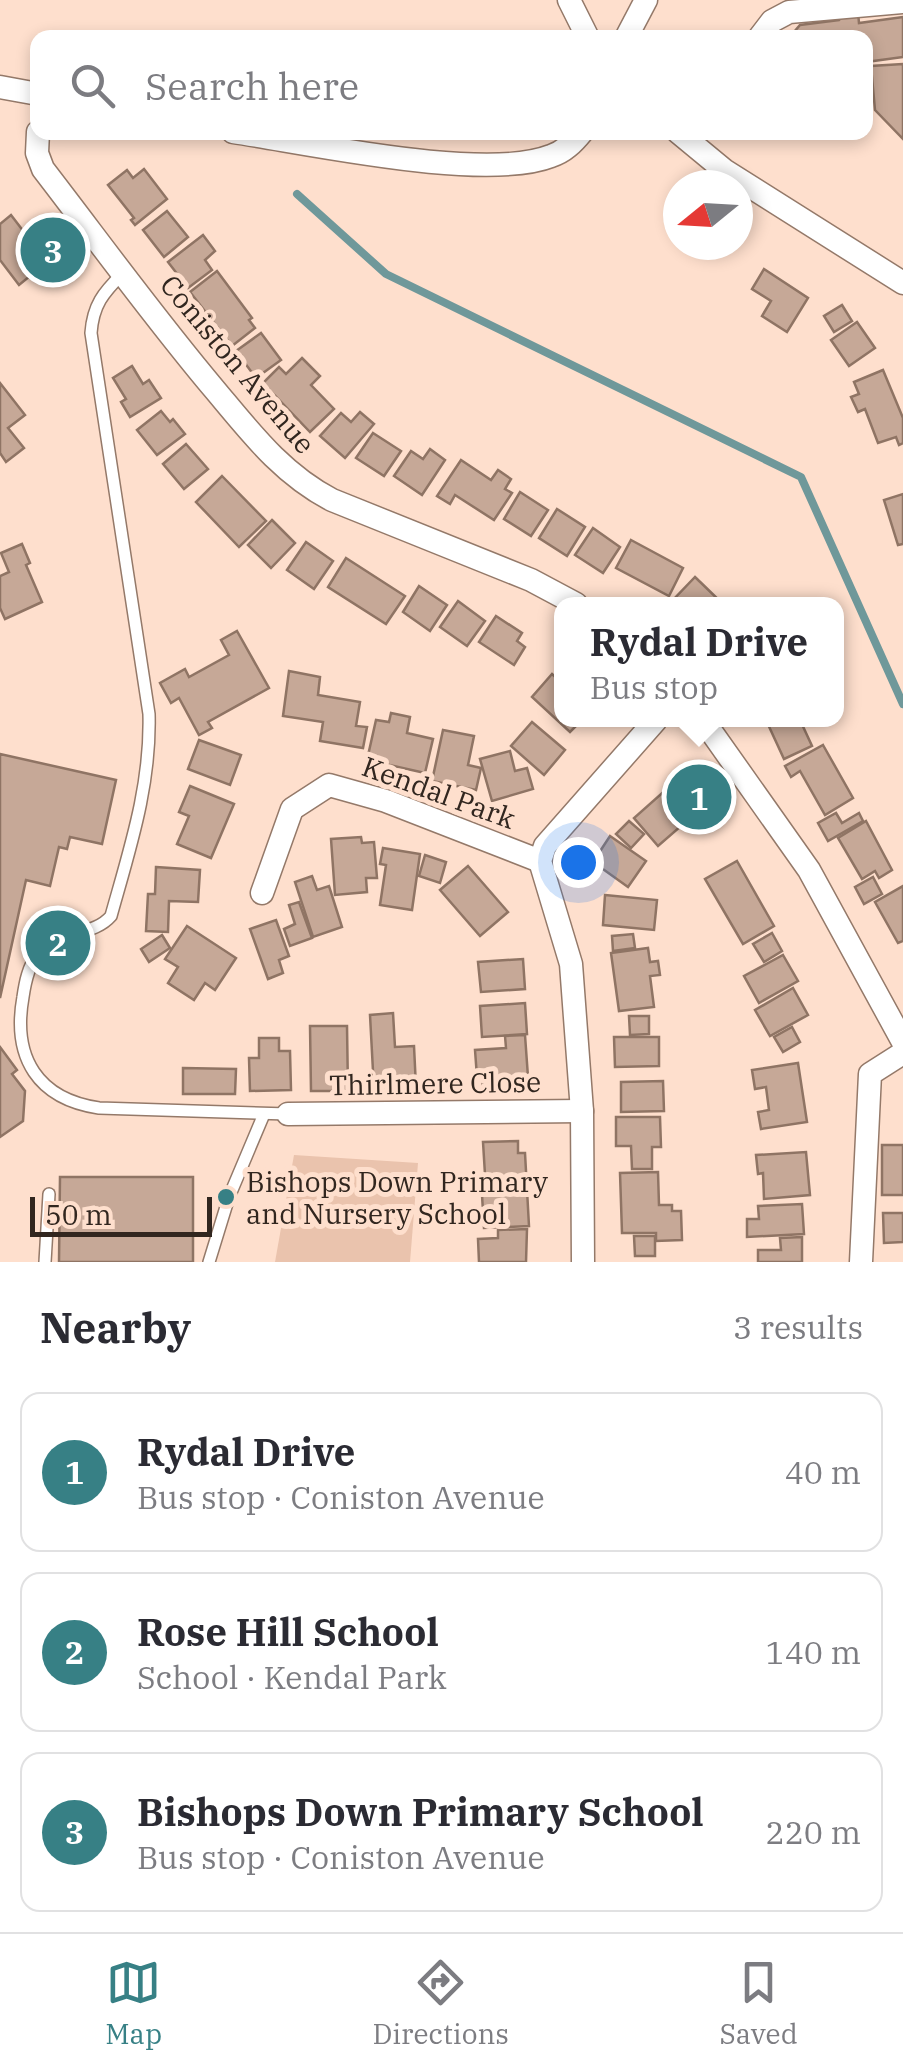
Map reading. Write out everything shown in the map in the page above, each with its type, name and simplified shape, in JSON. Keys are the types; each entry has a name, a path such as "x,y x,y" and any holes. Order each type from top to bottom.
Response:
{"street":[{"path":"570,0 584,30"},
{"path":"630,30 644,2"},
{"path":"765,30 788,12 903,2"},
{"path":"0,87 30,93"},
{"name":"Coniston Avenue","path":"38,140 37,154 44,169 174,342 277,464 308,488 531,580 563,597"},
{"path":"287,140 436,162 486,164 550,157 574,140"},
{"path":"688,140 724,170 903,283"},
{"path":"582,1262 582,1111 571,964 540,861 545,846 650,727"},
{"path":"708,727 809,870 903,1042"},
{"name":"Kendal Park","path":"262,893 292,809 330,785 386,801 540,861"},
{"path":"861,1262 870,1074 903,1053"},
{"name":"Thirlmere Close","path":"276,1114 582,1111"}],"lane":[{"path":"123,273 100,296 93,312 91,333 149,714 146,789 112,916 102,926 65,934 37,955 26,978 19,1028 30,1065 39,1080 71,1104 276,1114 229,1196 209,1262"},
{"path":"44,1262 50,1194"}],"shaded area":[{"path":"294,1155 418,1163 410,1262 275,1262"}],"building":[{"path":"858,12 859,23 903,17 903,57 873,61 873,30 796,30 800,25 839,20 844,14"},
{"path":"903,64 903,139 875,110 873,66"},
{"path":"144,169 167,199 135,225 131,220 134,218 108,185 127,170 133,178"},
{"path":"167,211 188,237 164,257 143,230"},
{"path":"11,215 47,262 19,285 0,260 0,224"},
{"path":"203,235 215,251 205,260 212,270 188,288 168,262"},
{"path":"764,269 808,298 787,332 762,316 771,301 752,289"},
{"path":"217,271 252,318 249,320 255,328 232,346 190,292"},
{"path":"842,305 852,321 834,332 824,316"},
{"path":"857,322 875,348 849,366 831,340"},
{"path":"261,333 281,360 256,378 236,351"},
{"path":"302,358 320,376 311,385 334,409 310,432 263,383 279,367 286,374"},
{"path":"132,366 143,384 149,380 161,398 130,417 121,402 126,399 113,378"},
{"path":"883,370 903,418 903,443 899,445 896,437 878,443 865,409 858,412 851,397 859,394 854,382"},
{"path":"0,383 25,415 8,428 24,448 6,462 0,453"},
{"path":"161,411 185,434 157,455 137,430"},
{"path":"360,412 374,424 345,458 320,436 341,413 351,422"},
{"path":"373,433 401,451 384,476 356,458"},
{"path":"186,444 208,469 184,489 163,464"},
{"path":"430,449 445,460 422,495 394,476 411,451 423,459"},
{"path":"461,460 491,480 498,470 511,479 505,489 512,493 494,520 455,495 450,504 437,496"},
{"path":"222,476 266,521 239,547 196,502"},
{"path":"520,492 548,510 531,536 504,519"},
{"path":"903,494 903,544 898,545 884,500"},
{"path":"557,509 585,527 567,556 539,538"},
{"path":"272,520 295,543 271,568 248,545"},
{"path":"593,528 620,547 603,573 575,555"},
{"path":"631,540 683,568 669,596 616,568"},
{"path":"306,542 333,561 314,589 287,570"},
{"path":"22,544 30,563 26,565 42,602 5,619 0,608 0,576 9,572 1,553"},
{"path":"346,558 405,596 386,624 328,587"},
{"path":"695,577 716,597 676,597"},
{"path":"419,586 447,605 430,631 403,612"},
{"path":"458,601 485,621 467,646 440,627"},
{"path":"496,616 522,633 517,641 525,647 514,665 479,642"},
{"path":"237,631 269,688 208,722 212,728 199,735 179,698 171,703 160,683 185,669 189,677 229,655 221,640"},
{"path":"289,671 320,677 318,695 360,702 356,726 367,727 363,748 320,741 323,722 283,716"},
{"path":"552,674 554,676 554,717 532,697"},
{"path":"391,713 410,717 407,733 433,739 425,773 367,760 376,720 389,722"},
{"path":"532,722 565,750 544,775 511,746"},
{"path":"769,727 803,727 812,746 784,759"},
{"path":"443,730 474,736 468,765 481,768 476,790 432,781"},
{"path":"199,740 241,755 230,785 188,769"},
{"path":"823,745 853,798 825,815 800,771 791,777 785,766"},
{"path":"510,751 515,771 527,768 533,789 492,801 480,759"},
{"path":"0,754 116,780 102,844 70,837 67,849 59,847 50,886 26,880 0,998"},
{"path":"678,779 688,790 696,783 711,800 658,846 634,818"},
{"path":"190,786 234,804 211,858 177,844 189,816 179,812"},
{"path":"836,813 842,823 859,813 863,821 828,841 818,823"},
{"path":"629,821 644,834 631,848 616,834"},
{"path":"866,821 892,870 879,878 875,871 862,879 838,838"},
{"path":"610,836 646,861 628,887 593,862"},
{"path":"361,837 362,843 374,842 377,878 366,878 367,892 335,895 331,839"},
{"path":"383,848 420,854 412,910 380,905 386,865 380,864"},
{"path":"425,855 446,862 440,883 419,876"},
{"path":"737,861 774,926 743,944 705,879"},
{"path":"468,866 508,912 480,936 440,890"},
{"path":"156,867 200,870 198,902 169,901 168,932 146,931 148,894 155,894"},
{"path":"312,876 317,890 329,886 342,927 313,937 295,882"},
{"path":"873,877 882,894 864,904 855,887"},
{"path":"903,886 903,941 898,943 875,902"},
{"path":"605,895 657,900 654,930 603,925"},
{"path":"299,902 312,938 290,946 284,929 295,924 289,905"},
{"path":"276,920 289,956 279,960 283,973 268,979 250,929"},
{"path":"187,926 236,958 215,990 205,983 194,1000 168,983 178,967 165,959"},
{"path":"772,933 782,951 764,962 753,944"},
{"path":"633,934 635,948 613,951 612,936"},
{"path":"162,935 170,948 149,962 141,949"},
{"path":"648,948 650,962 658,961 660,975 650,976 654,1007 619,1011 611,953"},
{"path":"783,955 798,981 759,1003 744,976"},
{"path":"523,959 525,989 481,992 478,962"},
{"path":"793,988 808,1015 770,1036 755,1010"},
{"path":"525,1003 527,1034 482,1037 480,1006"},
{"path":"393,1013 395,1047 414,1046 416,1087 374,1090 370,1015"},
{"path":"629,1016 649,1016 649,1034 630,1035"},
{"path":"310,1026 347,1026 348,1091 311,1091"},
{"path":"792,1027 800,1042 783,1052 774,1037"},
{"path":"525,1035 528,1077 517,1077 518,1086 483,1089 482,1076 477,1077 475,1050 506,1048 505,1036"},
{"path":"614,1037 659,1037 659,1066 615,1067"},
{"path":"259,1038 279,1038 279,1051 290,1051 291,1090 250,1091 249,1058 259,1058"},
{"path":"0,1047 17,1070 12,1074 25,1091 23,1121 0,1137"},
{"path":"798,1063 807,1122 761,1129 758,1112 769,1110 766,1087 755,1089 752,1070"},
{"path":"183,1068 236,1069 235,1094 183,1094"},
{"path":"663,1081 664,1111 621,1112 621,1082"},
{"path":"616,1117 660,1117 661,1147 652,1147 652,1169 632,1169 631,1146 616,1146"},
{"path":"518,1141 518,1153 525,1153 529,1226 484,1228 482,1195 503,1194 502,1190 486,1191 483,1142"},
{"path":"882,1145 903,1145 903,1195 882,1195"},
{"path":"806,1152 810,1195 764,1199 763,1173 758,1174 756,1155"},
{"path":"658,1172 659,1205 672,1205 672,1211 681,1211 682,1240 656,1241 656,1233 622,1233 620,1173"},
{"path":"60,1177 193,1177 193,1262 59,1262"},
{"path":"802,1204 804,1234 747,1237 747,1219 759,1219 758,1206"},
{"path":"883,1213 903,1213 903,1242 884,1243"},
{"path":"527,1229 526,1262 479,1262 478,1239 498,1238 498,1230"},
{"path":"634,1236 655,1236 655,1256 635,1256"},
{"path":"802,1237 802,1262 758,1262 758,1250 781,1250 780,1238"}],"waterway":[{"path":"297,194 386,274 801,477 903,704"}],"place":[{"name":"Bishops Down Primary School","path":"53,250"},
{"name":"Rydal Drive","path":"699,797"},
{"name":"Rose Hill School","path":"58,943"},
{"name":"Bishops Down Primary and Nursery School","path":"226,1197"}]}
